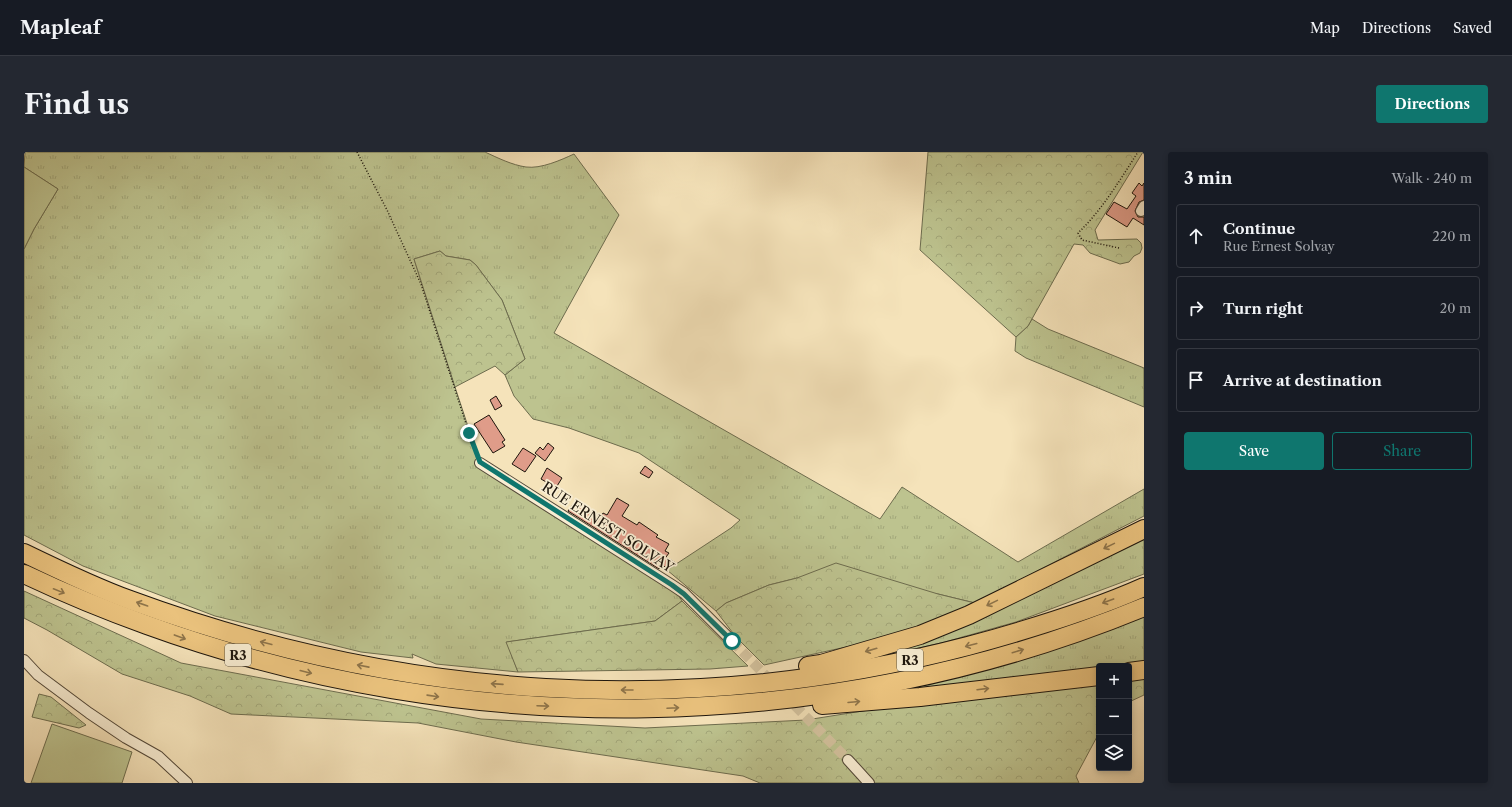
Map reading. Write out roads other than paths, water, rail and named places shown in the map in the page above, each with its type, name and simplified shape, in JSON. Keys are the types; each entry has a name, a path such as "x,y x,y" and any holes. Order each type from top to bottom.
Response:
{"highway":[{"path":"666,690 699,680 754,675 821,664 920,635 969,615 1144,529"},
{"name":"R3","path":"24,554 127,599 193,622 258,642 331,660 395,672 465,682 605,690 666,690 724,687 801,678 885,665 941,653 1009,635 1083,610 1144,587"},
{"name":"R3","path":"24,574 112,612 185,639 260,661 325,677 390,690 462,700 561,707 620,709 732,704 879,685 1016,652 1144,607"},
{"path":"1132,672 1144,670"},
{"path":"732,704 752,711 920,697 1096,676"}],"street":[{"name":"RUE ERNEST SOLVAY","path":"480,462 672,585 684,594 732,641"},
{"path":"24,660 38,675 89,713 126,738 158,756 187,783"},
{"path":"848,760 869,783"}],"tunnel":[{"path":"732,641 848,760"}]}
